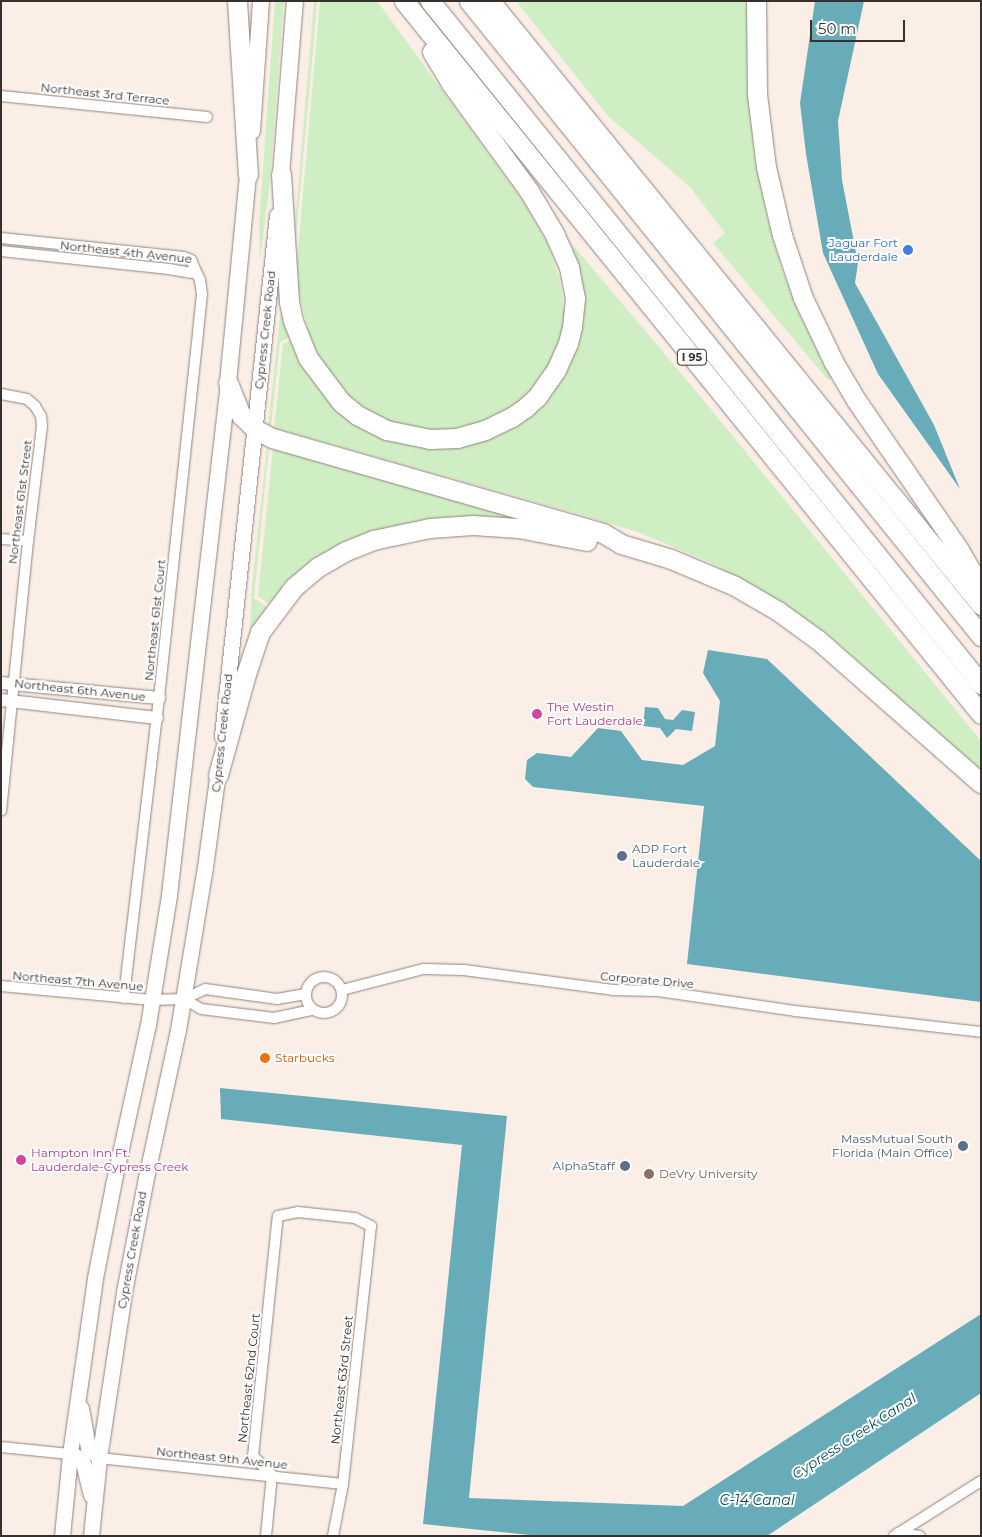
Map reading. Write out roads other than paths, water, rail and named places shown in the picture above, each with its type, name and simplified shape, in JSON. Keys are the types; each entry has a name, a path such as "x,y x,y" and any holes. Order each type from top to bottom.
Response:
{"highway":[{"path":"237,1 248,174"},
{"path":"281,174 289,302 293,321 308,358 341,402 357,415 386,430 415,438 442,439 470,435 498,424 512,417 537,397 556,370 572,327 575,298 569,267 554,233 529,191 452,85 403,1"},
{"name":"I 95","path":"403,1 981,714"},
{"path":"430,1 981,684"},
{"path":"469,1 981,636"},
{"path":"490,1 981,605"},
{"path":"756,1 756,68 763,152 782,235 803,298 829,354 856,400 959,550 981,588"},
{"path":"228,383 241,415 254,430 283,442 603,533 621,544 671,559 716,576 778,611 842,660 981,783"},
{"path":"218,776 246,674 260,632 294,587 304,577 332,558 360,545 389,535 451,526 518,528 601,544 621,544"}],"main road":[{"path":"62,1536 70,1454 102,1238 152,1000 176,851 228,383 248,174 261,1"},
{"name":"Cypress Creek Road","path":"91,1536 99,1458 137,1220 184,999 218,776 281,174 295,1"},
{"path":"79,1389 88,1447 99,1458"},
{"path":"70,1454 77,1457 82,1463 94,1506"}],"street":[{"name":"Northeast 3rd Terrace","path":"1,96 207,117"},
{"name":"Northeast 4th Avenue","path":"1,238 184,257 191,260 196,274"},
{"name":"Northeast 4th Avenue","path":"1,251 169,269 196,274"},
{"name":"Northeast 61st Court","path":"124,998 157,718 202,294 196,274"},
{"name":"Northeast 61st Street","path":"1,394 27,399 35,406 41,416 42,426 28,541 7,683 1,811"},
{"path":"1,539 28,541"},
{"name":"Northeast 6th Avenue","path":"7,683 159,698"},
{"name":"Northeast 6th Avenue","path":"7,700 157,718"},
{"name":"Corporate Drive","path":"342,990 423,969 464,970 613,990 658,991 796,1012 981,1032"},
{"path":"184,999 202,1009 274,1018 313,1010 324,1014 334,1010 342,1001 342,990 336,980 320,977 310,984 306,994 313,1010"},
{"name":"Northeast 7th Avenue","path":"1,986 152,1000"},
{"path":"152,1000 184,999 205,989 277,999 306,994"},
{"name":"Northeast 62nd Court","path":"272,1475 253,1456 278,1216 298,1212 355,1218 371,1226"},
{"name":"Northeast 63rd Street","path":"333,1536 342,1484 371,1226"},
{"path":"1,1447 70,1454"},
{"name":"Northeast 9th Avenue","path":"99,1458 272,1475 342,1484"},
{"path":"266,1536 272,1475"},
{"path":"896,1534 981,1481"},
{"path":"916,1536 918,1521"},
{"path":"896,1534 920,1536"}],"water":[{"path":"815,1 864,1 838,121 842,180 858,263 855,283 934,425 960,489 878,374 823,253 806,154 800,103"},
{"path":"708,650 767,659 981,861 981,1002 687,964 704,806 533,787 525,779 527,760 537,753 571,757 598,728 621,731 642,760 683,765 715,746 720,701 703,673"},
{"path":"645,707 658,708 665,719 673,720 682,710 695,712 692,731 676,729 667,738 660,728 643,726"},
{"name":"C-14 Canal","path":"220,1088 507,1116 469,1498 683,1506 981,1314 981,1393 767,1536 540,1536 423,1524 462,1145 221,1119"}],"place":[{"name":"Jaguar Fort Lauderdale","path":"908,250"},
{"name":"The Westin Fort Lauderdale","path":"537,714"},
{"name":"ADP Fort Lauderdale","path":"622,856"},
{"name":"Starbucks","path":"265,1058"},
{"name":"MassMutual South Florida (Main Office)","path":"963,1146"},
{"name":"Hampton Inn Ft. Lauderdale-Cypress Creek","path":"21,1160"},
{"name":"AlphaStaff","path":"625,1166"},
{"name":"DeVry University","path":"649,1174"}],"water label":[{"name":"Cypress Creek Canal","path":"854,1436"}]}
